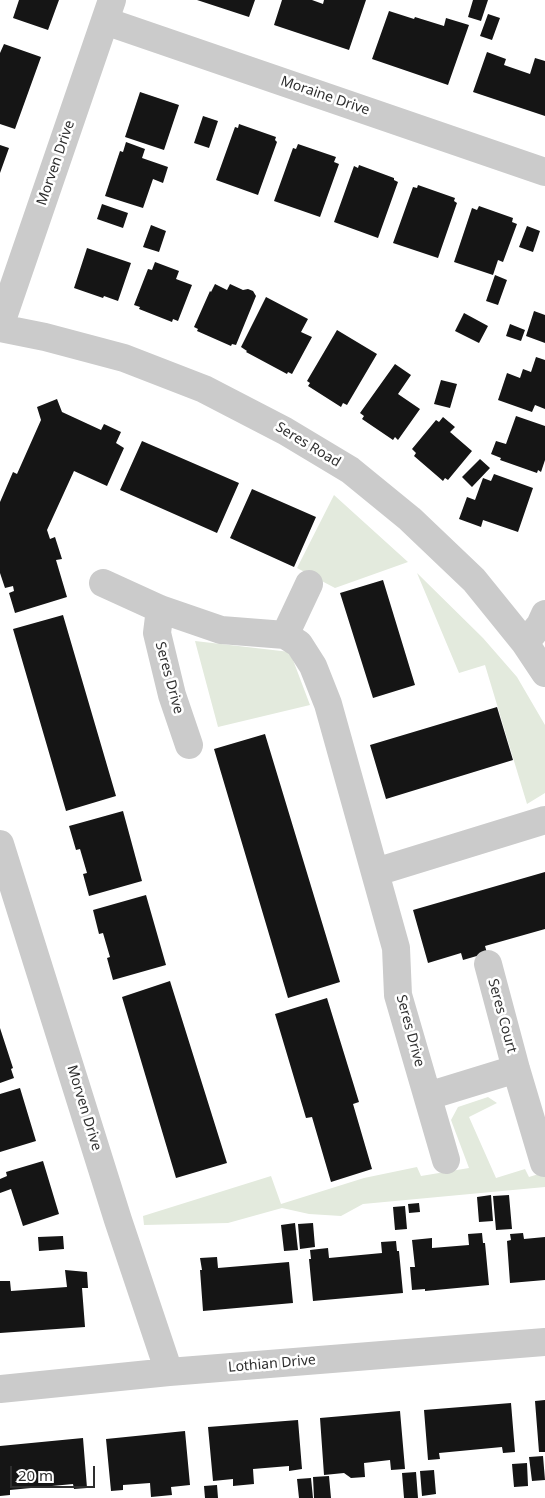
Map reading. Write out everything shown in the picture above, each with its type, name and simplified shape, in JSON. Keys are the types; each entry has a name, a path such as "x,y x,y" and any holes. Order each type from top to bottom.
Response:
{"street":[{"name":"Moraine Drive","path":"108,10 545,172"},
{"name":"Morven Drive","path":"0,327 108,10"},
{"name":"Seres Road","path":"0,327 124,358 204,389 286,430 350,470 410,520 474,580 524,643 545,673"},
{"path":"103,583 160,609 221,630 285,635 309,584"},
{"name":"Seres Drive","path":"160,609 157,633 172,695 189,745"},
{"path":"524,643 540,624 545,614"},
{"name":"Seres Drive","path":"285,635 299,644 313,666 328,704 396,948 398,995 446,1160"},
{"path":"376,872 545,820"},
{"name":"Morven Drive","path":"0,844 118,1220 168,1372"},
{"name":"Seres Court","path":"488,964 544,1163"},
{"name":"Seres Court","path":"428,1096 516,1069"},
{"name":"Lothian Drive","path":"0,1389 168,1372 545,1342"}],"shaded area":[{"path":"334,495 408,562 335,588 297,568"},
{"path":"417,573 483,638 517,677 545,725 545,793 527,804 485,665 459,673"},
{"path":"195,641 290,652 310,705 218,727"},
{"path":"488,1097 497,1103 469,1117 496,1178 525,1169 529,1177 545,1172 545,1187 363,1204 341,1216 309,1214 282,1208 228,1223 144,1225 143,1216 271,1176 281,1204 364,1178 417,1167 421,1176 469,1168 451,1120 458,1107"}],"building":[{"path":"19,0 59,0 48,30 13,18"},
{"path":"197,0 255,0 249,17"},
{"path":"282,0 312,0 323,4 324,0 366,0 349,50 274,25"},
{"path":"473,0 488,0 481,21 468,17"},
{"path":"389,11 444,26 446,18 469,25 448,85 372,59"},
{"path":"488,14 500,18 492,40 480,36"},
{"path":"4,44 41,57 15,129 0,124 0,53"},
{"path":"487,52 506,59 504,65 530,74 535,58 545,61 545,116 473,92"},
{"path":"140,92 179,105 164,150 125,137"},
{"path":"203,116 218,121 209,148 194,143"},
{"path":"239,124 276,137 275,140 277,142 258,195 216,180 235,127 238,128"},
{"path":"126,142 145,149 142,158 168,167 163,183 153,179 143,208 105,196 120,151 123,152"},
{"path":"298,144 336,157 334,162 339,164 320,217 274,201 293,148 296,149"},
{"path":"0,145 9,148 0,173"},
{"path":"359,165 394,178 398,182 378,238 334,222 354,166 358,168"},
{"path":"418,185 455,198 454,201 457,203 438,258 393,243 413,187 417,188"},
{"path":"102,204 128,213 123,228 97,219"},
{"path":"479,206 513,218 512,222 517,224 503,262 498,260 493,275 454,262 472,208 477,210"},
{"path":"151,225 166,231 159,252 143,247"},
{"path":"527,226 540,231 533,252 519,247"},
{"path":"87,248 131,263 118,301 74,288"},
{"path":"155,262 179,271 176,279 192,285 178,321 173,319 172,322 139,309 140,307 134,305 148,269 152,270"},
{"path":"495,275 507,280 498,305 486,301"},
{"path":"215,284 227,290 230,284 243,290 248,289 253,291 256,296 236,345 232,344 231,346 197,331 198,329 194,327"},
{"path":"266,297 308,319 301,332 312,337 292,374 288,372 287,374 246,352 241,347"},
{"path":"534,311 545,315 545,343 526,336"},
{"path":"464,313 488,326 479,343 455,331"},
{"path":"510,324 525,330 521,341 506,336"},
{"path":"337,330 377,354 347,405 343,403 341,407 308,386 310,383 307,381"},
{"path":"536,357 545,360 545,409 535,405 532,412 498,400 507,373 520,378 523,369 531,372"},
{"path":"395,364 411,375 398,394 420,409 398,440 395,437 393,440 362,419 364,416 360,413"},
{"path":"441,380 457,384 450,408 434,404"},
{"path":"57,399 62,412 101,430 104,424 121,432 116,443 124,448 107,486 74,471 47,530 50,539 55,537 62,559 56,560 67,597 15,613 9,593 14,591 13,586 5,588 0,573 0,502 13,472 17,474 41,420 37,407"},
{"path":"516,416 545,426 545,460 541,472 538,470 537,473 500,460 501,458 491,454 496,441 506,444"},
{"path":"443,417 455,427 450,432 472,451 448,480 445,478 443,481 414,456 416,453 412,449 436,420 439,422"},
{"path":"142,441 239,483 217,533 120,490"},
{"path":"480,459 490,468 472,487 462,477"},
{"path":"494,474 533,488 518,532 483,520 481,527 459,519 467,497 475,500 483,478 491,481"},
{"path":"252,489 316,517 294,567 230,538"},
{"path":"383,580 415,685 373,698 340,593"},
{"path":"63,615 116,796 66,811 13,629"},
{"path":"497,707 513,760 386,799 370,745"},
{"path":"265,734 340,982 288,998 214,749"},
{"path":"123,811 142,881 89,896 83,874 87,873 80,849 76,850 69,826"},
{"path":"545,872 545,929 485,946 487,953 463,960 461,953 428,963 413,910"},
{"path":"146,895 166,965 113,980 107,958 110,957 103,933 99,934 93,910"},
{"path":"170,981 227,1163 176,1178 122,997"},
{"path":"327,998 359,1102 353,1104 372,1169 331,1182 312,1117 306,1118 275,1014"},
{"path":"0,1028 13,1068 11,1069 14,1078 0,1083"},
{"path":"20,1088 36,1141 0,1152 0,1094"},
{"path":"43,1161 59,1214 23,1226 11,1189 0,1193 0,1179 7,1176 6,1172"},
{"path":"491,1195 493,1221 479,1222 477,1197"},
{"path":"509,1195 512,1229 496,1230 493,1196"},
{"path":"419,1203 420,1212 409,1213 408,1204"},
{"path":"405,1206 407,1229 395,1230 393,1207"},
{"path":"295,1223 298,1250 284,1251 281,1225"},
{"path":"313,1223 315,1247 300,1249 298,1224"},
{"path":"482,1233 483,1243 485,1243 489,1285 425,1291 425,1289 412,1290 410,1267 415,1267 412,1240 432,1238 432,1248 469,1245 468,1234"},
{"path":"523,1233 524,1239 545,1237 545,1280 510,1283 507,1241 511,1240 510,1234"},
{"path":"63,1236 64,1249 39,1251 38,1237"},
{"path":"396,1241 397,1251 399,1251 403,1293 313,1301 309,1259 311,1259 310,1250 328,1248 329,1258 382,1253 381,1242"},
{"path":"217,1257 218,1268 289,1262 293,1303 203,1311 200,1258"},
{"path":"65,1270 87,1272 88,1288 82,1288 85,1327 0,1333 0,1281 10,1281 11,1291 67,1287"},
{"path":"545,1400 545,1452 539,1452 535,1401"},
{"path":"511,1403 515,1452 503,1453 502,1447 439,1453 440,1459 428,1460 424,1410"},
{"path":"400,1411 405,1469 391,1470 390,1460 364,1463 365,1477 351,1478 344,1473 324,1475 320,1418"},
{"path":"298,1420 302,1469 289,1471 289,1466 253,1469 254,1484 233,1486 233,1479 213,1481 208,1427"},
{"path":"185,1431 190,1485 171,1487 172,1495 151,1497 150,1483 123,1485 123,1490 111,1491 106,1439"},
{"path":"83,1438 87,1488 74,1489 73,1484 10,1490 10,1495 0,1496 0,1446"},
{"path":"543,1456 545,1480 532,1481 529,1457"},
{"path":"527,1463 528,1486 514,1487 512,1464"},
{"path":"434,1470 436,1494 422,1496 420,1471"},
{"path":"416,1472 418,1498 404,1498 402,1473"},
{"path":"329,1476 331,1498 314,1498 313,1477"},
{"path":"311,1478 313,1498 299,1498 297,1479"},
{"path":"217,1485 218,1498 205,1498 204,1486"}]}
